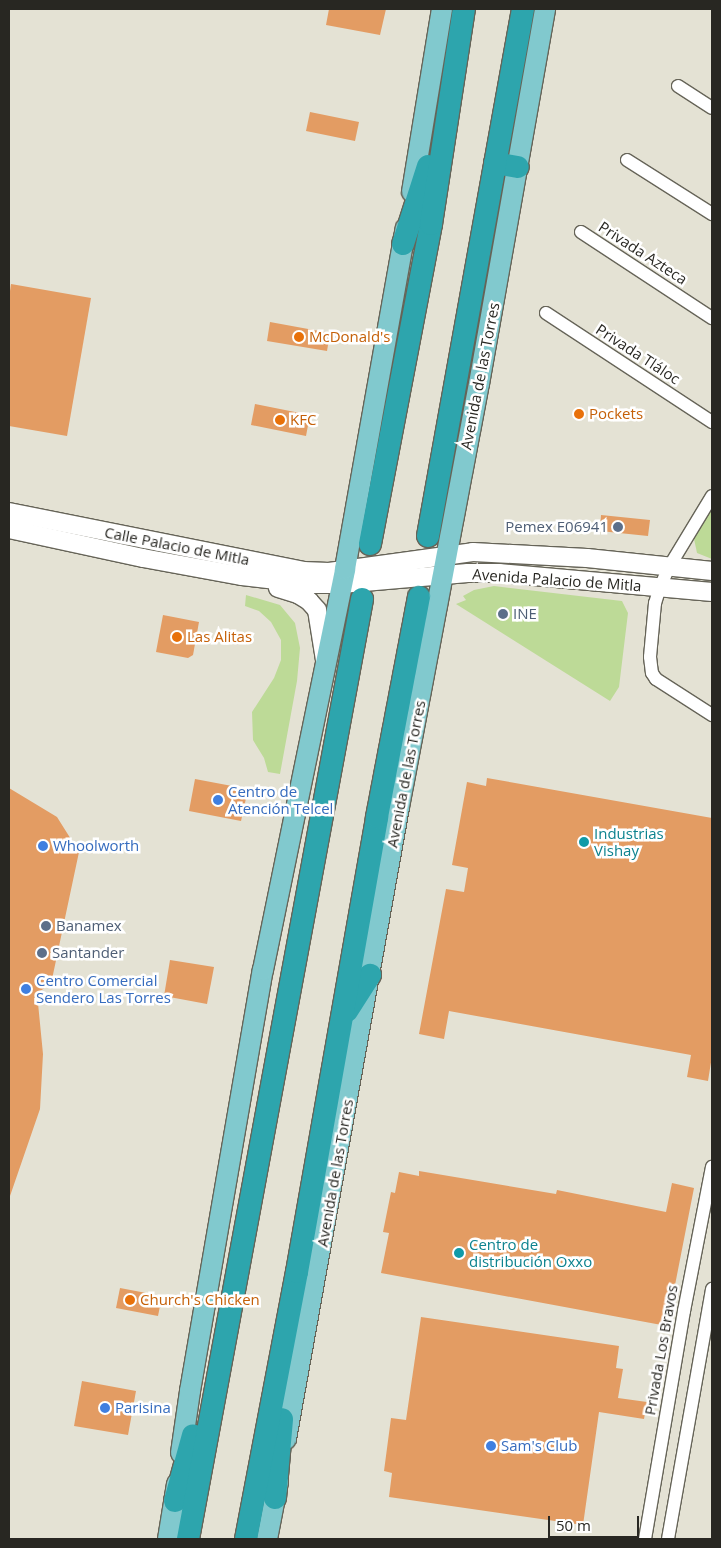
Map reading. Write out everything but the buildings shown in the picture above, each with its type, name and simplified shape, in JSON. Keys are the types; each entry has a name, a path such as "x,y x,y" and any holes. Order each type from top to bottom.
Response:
{"highway":[{"path":"370,544 431,224 464,9"},
{"name":"Avenida de las Torres","path":"428,536 522,9"},
{"path":"403,244 448,105"},
{"path":"495,163 518,167"},
{"name":"Avenida de las Torres","path":"246,1539 297,1272 377,817 419,597"},
{"path":"188,1539 362,599"},
{"path":"341,1020 370,975"},
{"path":"275,1498 281,1428 294,1334 297,1272"},
{"path":"175,1501 237,1280"}],"main road":[{"path":"168,1539 190,1391 263,970 343,577 403,244 442,9"},
{"name":"Avenida de las Torres","path":"270,1534 546,9"},
{"name":"Calle Palacio de Mitla","path":"9,517 303,571 329,572 343,577"},
{"name":"Calle Palacio de Mitla","path":"9,517 143,558 242,576 309,584 343,577"},
{"name":"Avenida Palacio de Mitla","path":"343,577 473,552 587,558 712,571"},
{"name":"Avenida Palacio de Mitla","path":"343,577 443,576 499,573 712,592"},
{"path":"242,576 298,594 309,601 317,610 326,667"},
{"path":"159,1539 175,1501"}],"street":[{"path":"678,86 712,108"},
{"path":"627,160 712,214"},
{"name":"Privada Azteca","path":"581,232 712,318"},
{"name":"Privada Tláloc","path":"546,313 712,422"},
{"path":"712,496 669,568 660,587 655,603 650,657 652,673 666,686 712,715"},
{"name":"Privada Los Bravos","path":"646,1539 684,1311 712,1167"},
{"path":"668,1539 712,1289"}],"green space":[{"path":"712,506 712,559 697,553 693,534"},
{"path":"494,586 622,601 628,613 619,687 610,701 456,604 466,600 463,596 474,590"},
{"path":"246,595 280,605 295,623 300,648 297,681 280,774 268,772 264,758 253,740 252,712 274,678 281,660 281,640 271,622 259,611 245,606"}],"place":[{"name":"McDonald's","path":"299,337"},
{"name":"Pockets","path":"579,414"},
{"name":"KFC","path":"280,420"},
{"name":"Pemex E06941","path":"618,527"},
{"name":"INE","path":"503,614"},
{"name":"Las Alitas","path":"177,637"},
{"name":"Centro de Atención Telcel","path":"218,800"},
{"name":"Industrias Vishay","path":"584,842"},
{"name":"Whoolworth","path":"43,846"},
{"name":"Banamex","path":"46,926"},
{"name":"Santander","path":"42,953"},
{"name":"Centro Comercial Sendero Las Torres","path":"26,989"},
{"name":"Centro de distribución Oxxo","path":"459,1253"},
{"name":"Church's Chicken","path":"130,1300"},
{"name":"Parisina","path":"105,1408"},
{"name":"Sam's Club","path":"491,1446"}]}
